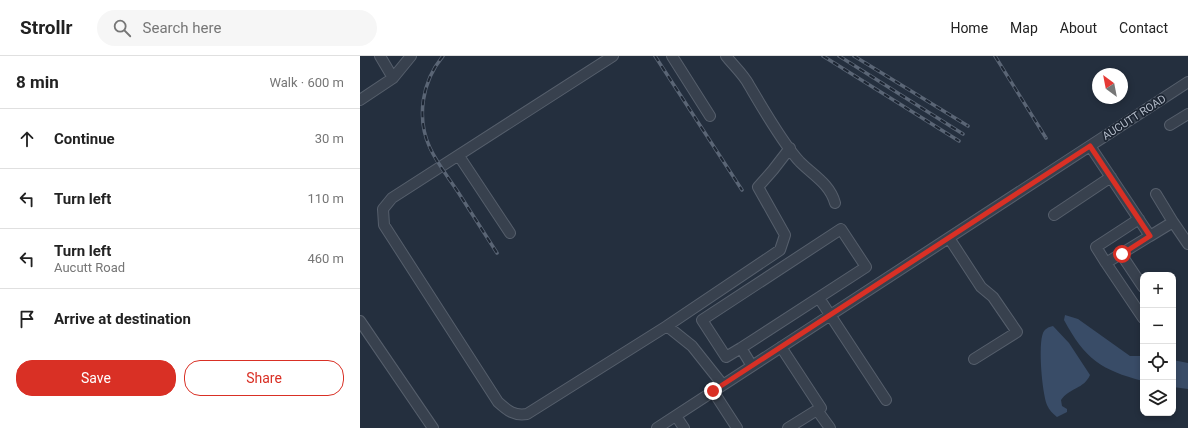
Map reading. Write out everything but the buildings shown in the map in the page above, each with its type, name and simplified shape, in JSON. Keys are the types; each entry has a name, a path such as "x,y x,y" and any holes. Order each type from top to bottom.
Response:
{"street":[{"path":"380,56 393,78"},
{"path":"360,100 393,78 411,56"},
{"path":"613,56 388,203 383,209 384,225 498,402 509,412 519,416 527,414 667,326 780,250 785,235 758,187 790,148"},
{"path":"672,56 710,116"},
{"path":"726,56 748,83 790,148 800,161 818,176 833,195 835,203"},
{"name":"AUCUTT ROAD","path":"657,428 1188,82"},
{"path":"1170,125 1188,114"},
{"path":"1090,146 1150,236"},
{"path":"459,156 510,234"},
{"path":"1054,215 1111,177"},
{"path":"1156,194 1188,244"},
{"path":"1139,219 1096,247 1140,314"},
{"path":"1106,263 1173,222"},
{"path":"841,229 866,267 741,348 726,357 702,320 841,229"},
{"path":"949,238 981,287 993,297 1017,332 974,359"},
{"path":"1122,254 1140,283"},
{"path":"819,298 886,400"},
{"path":"360,321 433,428"},
{"path":"667,326 692,346 723,385"},
{"path":"781,347 820,408 788,428"},
{"path":"741,348 752,366"},
{"path":"713,391 737,428"},
{"path":"817,410 830,428"},
{"path":"676,416 684,428"}],"water":[{"path":"1065,315 1078,319 1130,356 1140,356 1140,380 1128,377 1105,367 1087,354 1064,320"},
{"path":"1053,326 1069,343 1090,375 1084,383 1064,396 1061,400 1062,406 1067,409 1067,412 1057,417 1049,409 1045,399 1041,358 1043,333 1047,328"},
{"path":"1176,361 1188,363 1188,389 1176,387"}],"railway":[{"path":"443,56 430,77 423,100 422,112 426,136 436,159 497,253"},
{"path":"655,56 742,190"},
{"path":"823,56 959,141"},
{"path":"839,56 963,134"},
{"path":"854,56 968,126"},
{"path":"995,56 1046,138"}],"route":[{"path":"713,391 1090,146 1150,236 1122,254"}]}
